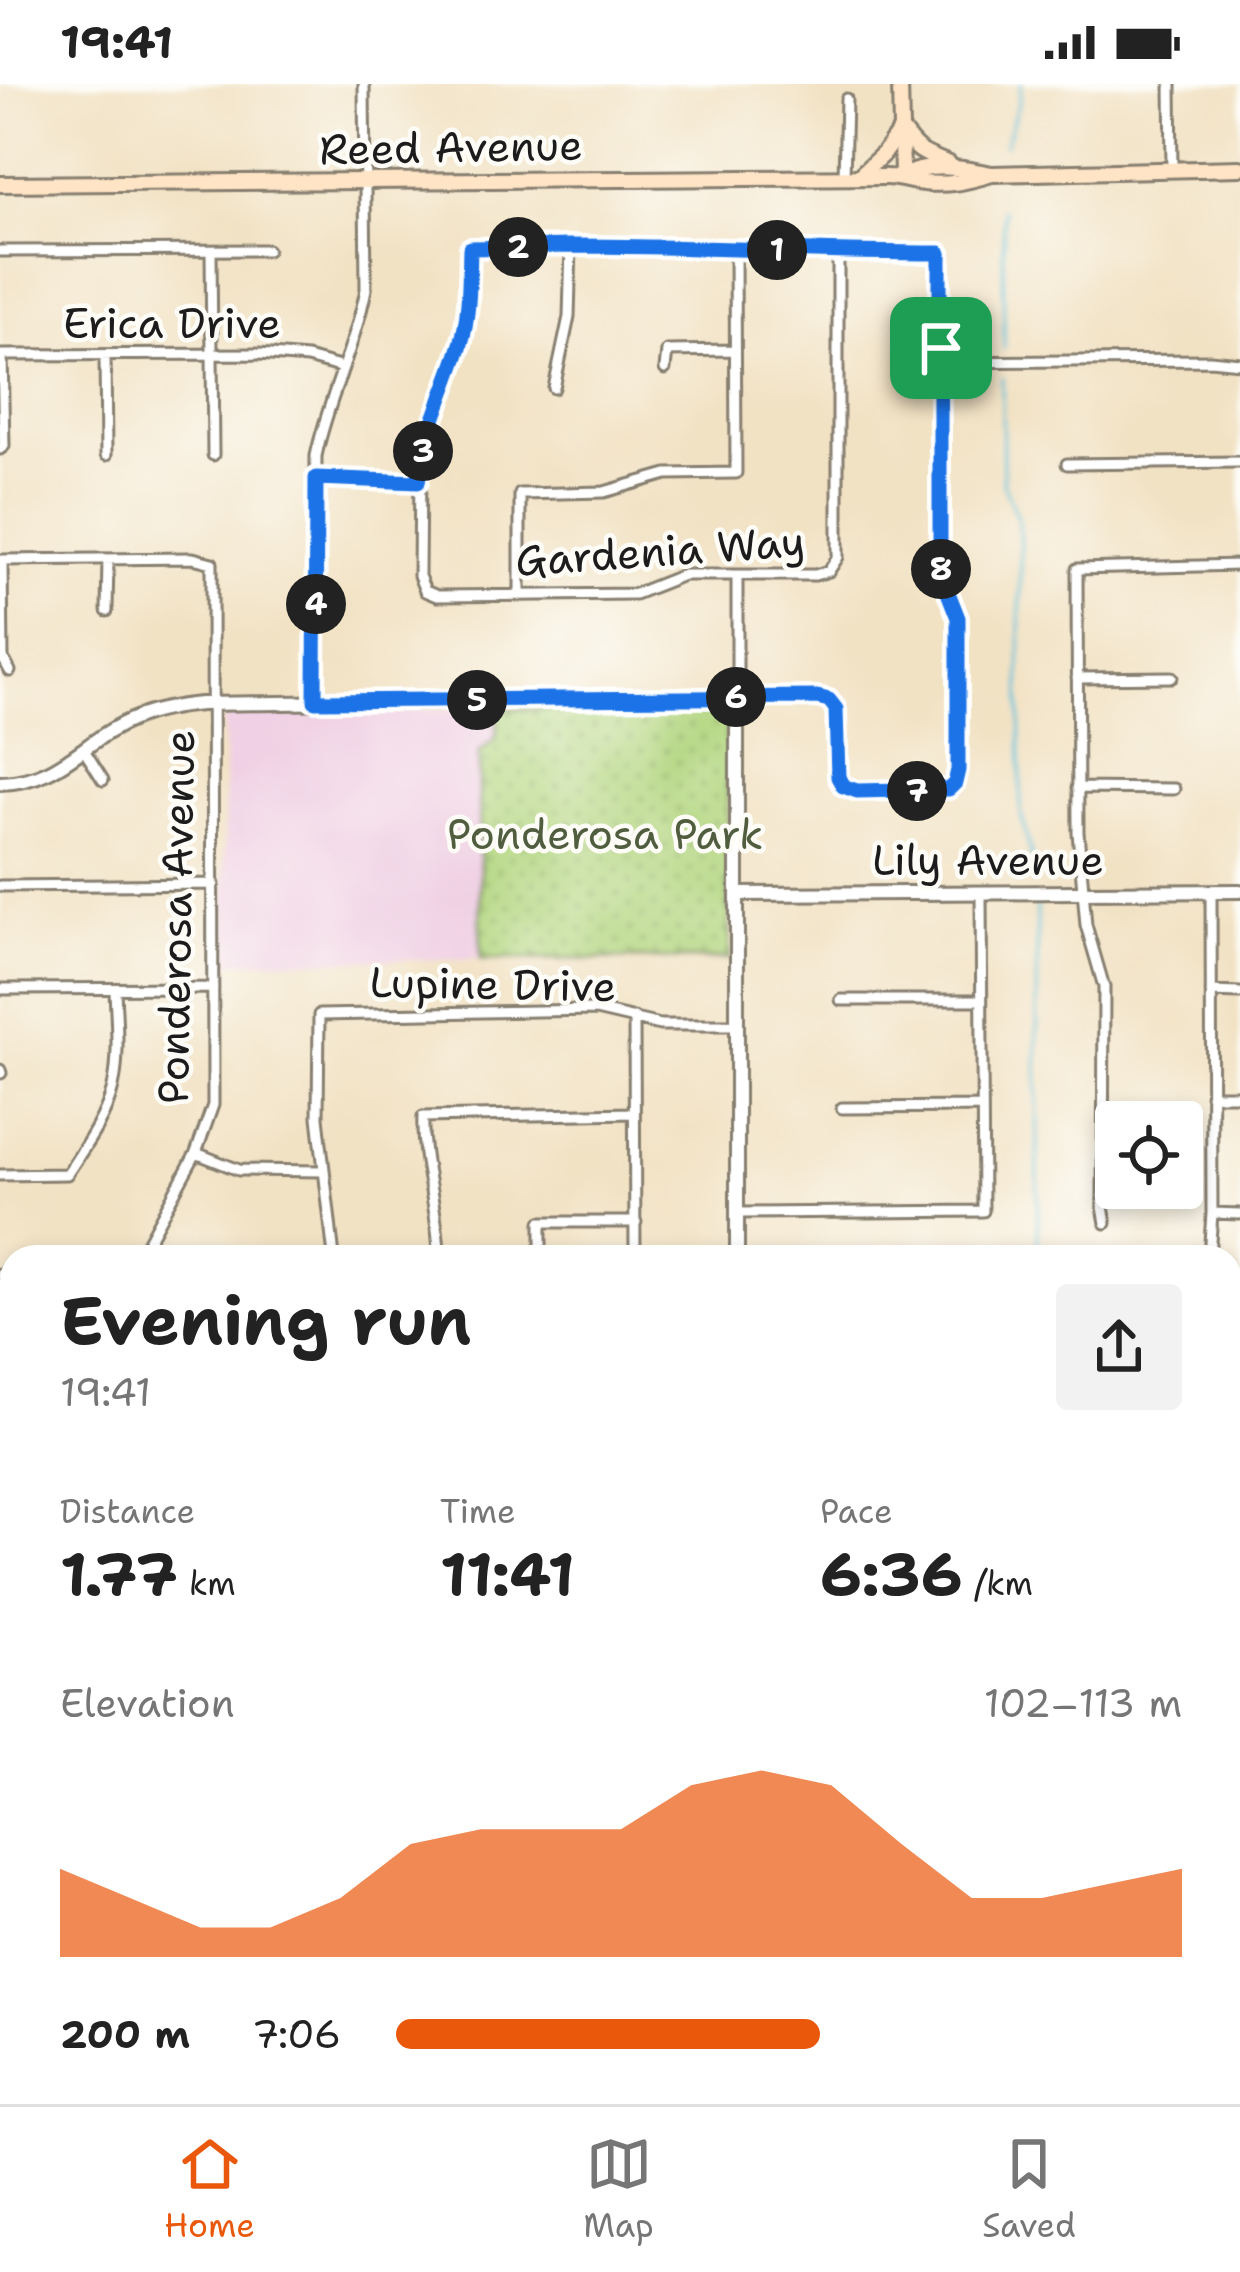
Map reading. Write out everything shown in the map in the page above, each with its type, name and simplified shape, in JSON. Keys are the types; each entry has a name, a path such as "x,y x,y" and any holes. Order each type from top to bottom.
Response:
{"main road":[{"path":"900,84 902,177"},
{"path":"901,129 924,155 959,168"},
{"path":"851,177 883,154 901,129"},
{"name":"Reed Avenue","path":"902,177 919,168 992,174 1240,168"},
{"name":"Reed Avenue","path":"0,184 851,177 960,183 992,174"}],"street":[{"path":"315,701 316,478 321,434 366,289 364,84"},
{"path":"1172,84 1172,170"},
{"path":"845,99 851,177"},
{"path":"554,388 569,316 571,246"},
{"path":"0,783 20,782 61,767 134,718 173,707 315,701 817,697 831,703 837,716 838,777 843,786 857,791 940,791 952,786 958,770 958,618 940,572 940,253 470,248 462,340 423,451 418,482 316,478"},
{"path":"520,596 520,494 604,492 667,474 736,472 735,248"},
{"path":"211,250 213,455"},
{"path":"0,251 267,250"},
{"name":"Gardenia Way","path":"418,482 418,576 425,591 437,596 634,594 683,575 829,572 838,557 838,254"},
{"path":"665,369 667,351 734,350"},
{"name":"Erica Drive","path":"1,356 214,354 307,358 343,368"},
{"path":"105,355 106,455"},
{"path":"0,449 4,446 1,356"},
{"path":"942,362 1240,363"},
{"path":"1067,464 1240,463"},
{"name":"Ponderosa Avenue","path":"108,559 194,558 212,563 213,1105 196,1153 146,1245"},
{"path":"10,671 4,658 1,560 108,559 107,611"},
{"path":"1106,1222 1104,987 1086,925 1078,832 1077,568 1240,565"},
{"path":"737,575 737,1245"},
{"path":"1077,678 1172,677"},
{"path":"84,750 104,780"},
{"path":"1077,788 1174,789"},
{"path":"0,886 214,884"},
{"path":"1210,1245 1211,891"},
{"name":"Lily Avenue","path":"737,894 1240,891"},
{"path":"737,1214 983,1211 981,893"},
{"path":"0,989 213,988"},
{"path":"0,1175 67,1174 81,1153 114,1084 115,989"},
{"path":"1211,992 1240,992"},
{"path":"841,1000 981,1000"},
{"name":"Lupine Drive","path":"323,1171 317,1117 320,1015 596,1010 660,1025 737,1025"},
{"path":"634,1018 635,1245"},
{"path":"1211,1095 1240,1095"},
{"path":"842,1108 982,1107"},
{"path":"439,1245 422,1140 423,1117 634,1113"},
{"path":"196,1153 239,1170 323,1171 334,1245"},
{"path":"1212,1213 1240,1214"},
{"path":"541,1245 541,1222 636,1222"}],"shaded area":[{"path":"499,709 496,738 479,753 481,959 225,961 224,719 232,712"}],"green space":[{"name":"Ponderosa Park","path":"726,708 730,959 481,959 479,753 496,738 499,709"}],"waterway":[{"path":"1005,145 1021,84"},
{"path":"1003,210 1004,348"},
{"path":"1002,378 1003,483 1019,522 1021,813 1037,880"},
{"path":"1037,906 1038,1245"}],"route":[{"path":"721,247 838,254 940,253 941,348 940,572 958,618 958,778 949,789 857,791 843,786 838,777 836,709 829,700 817,697 315,701 316,478 418,482 423,451 462,340 470,248 721,247"}]}
